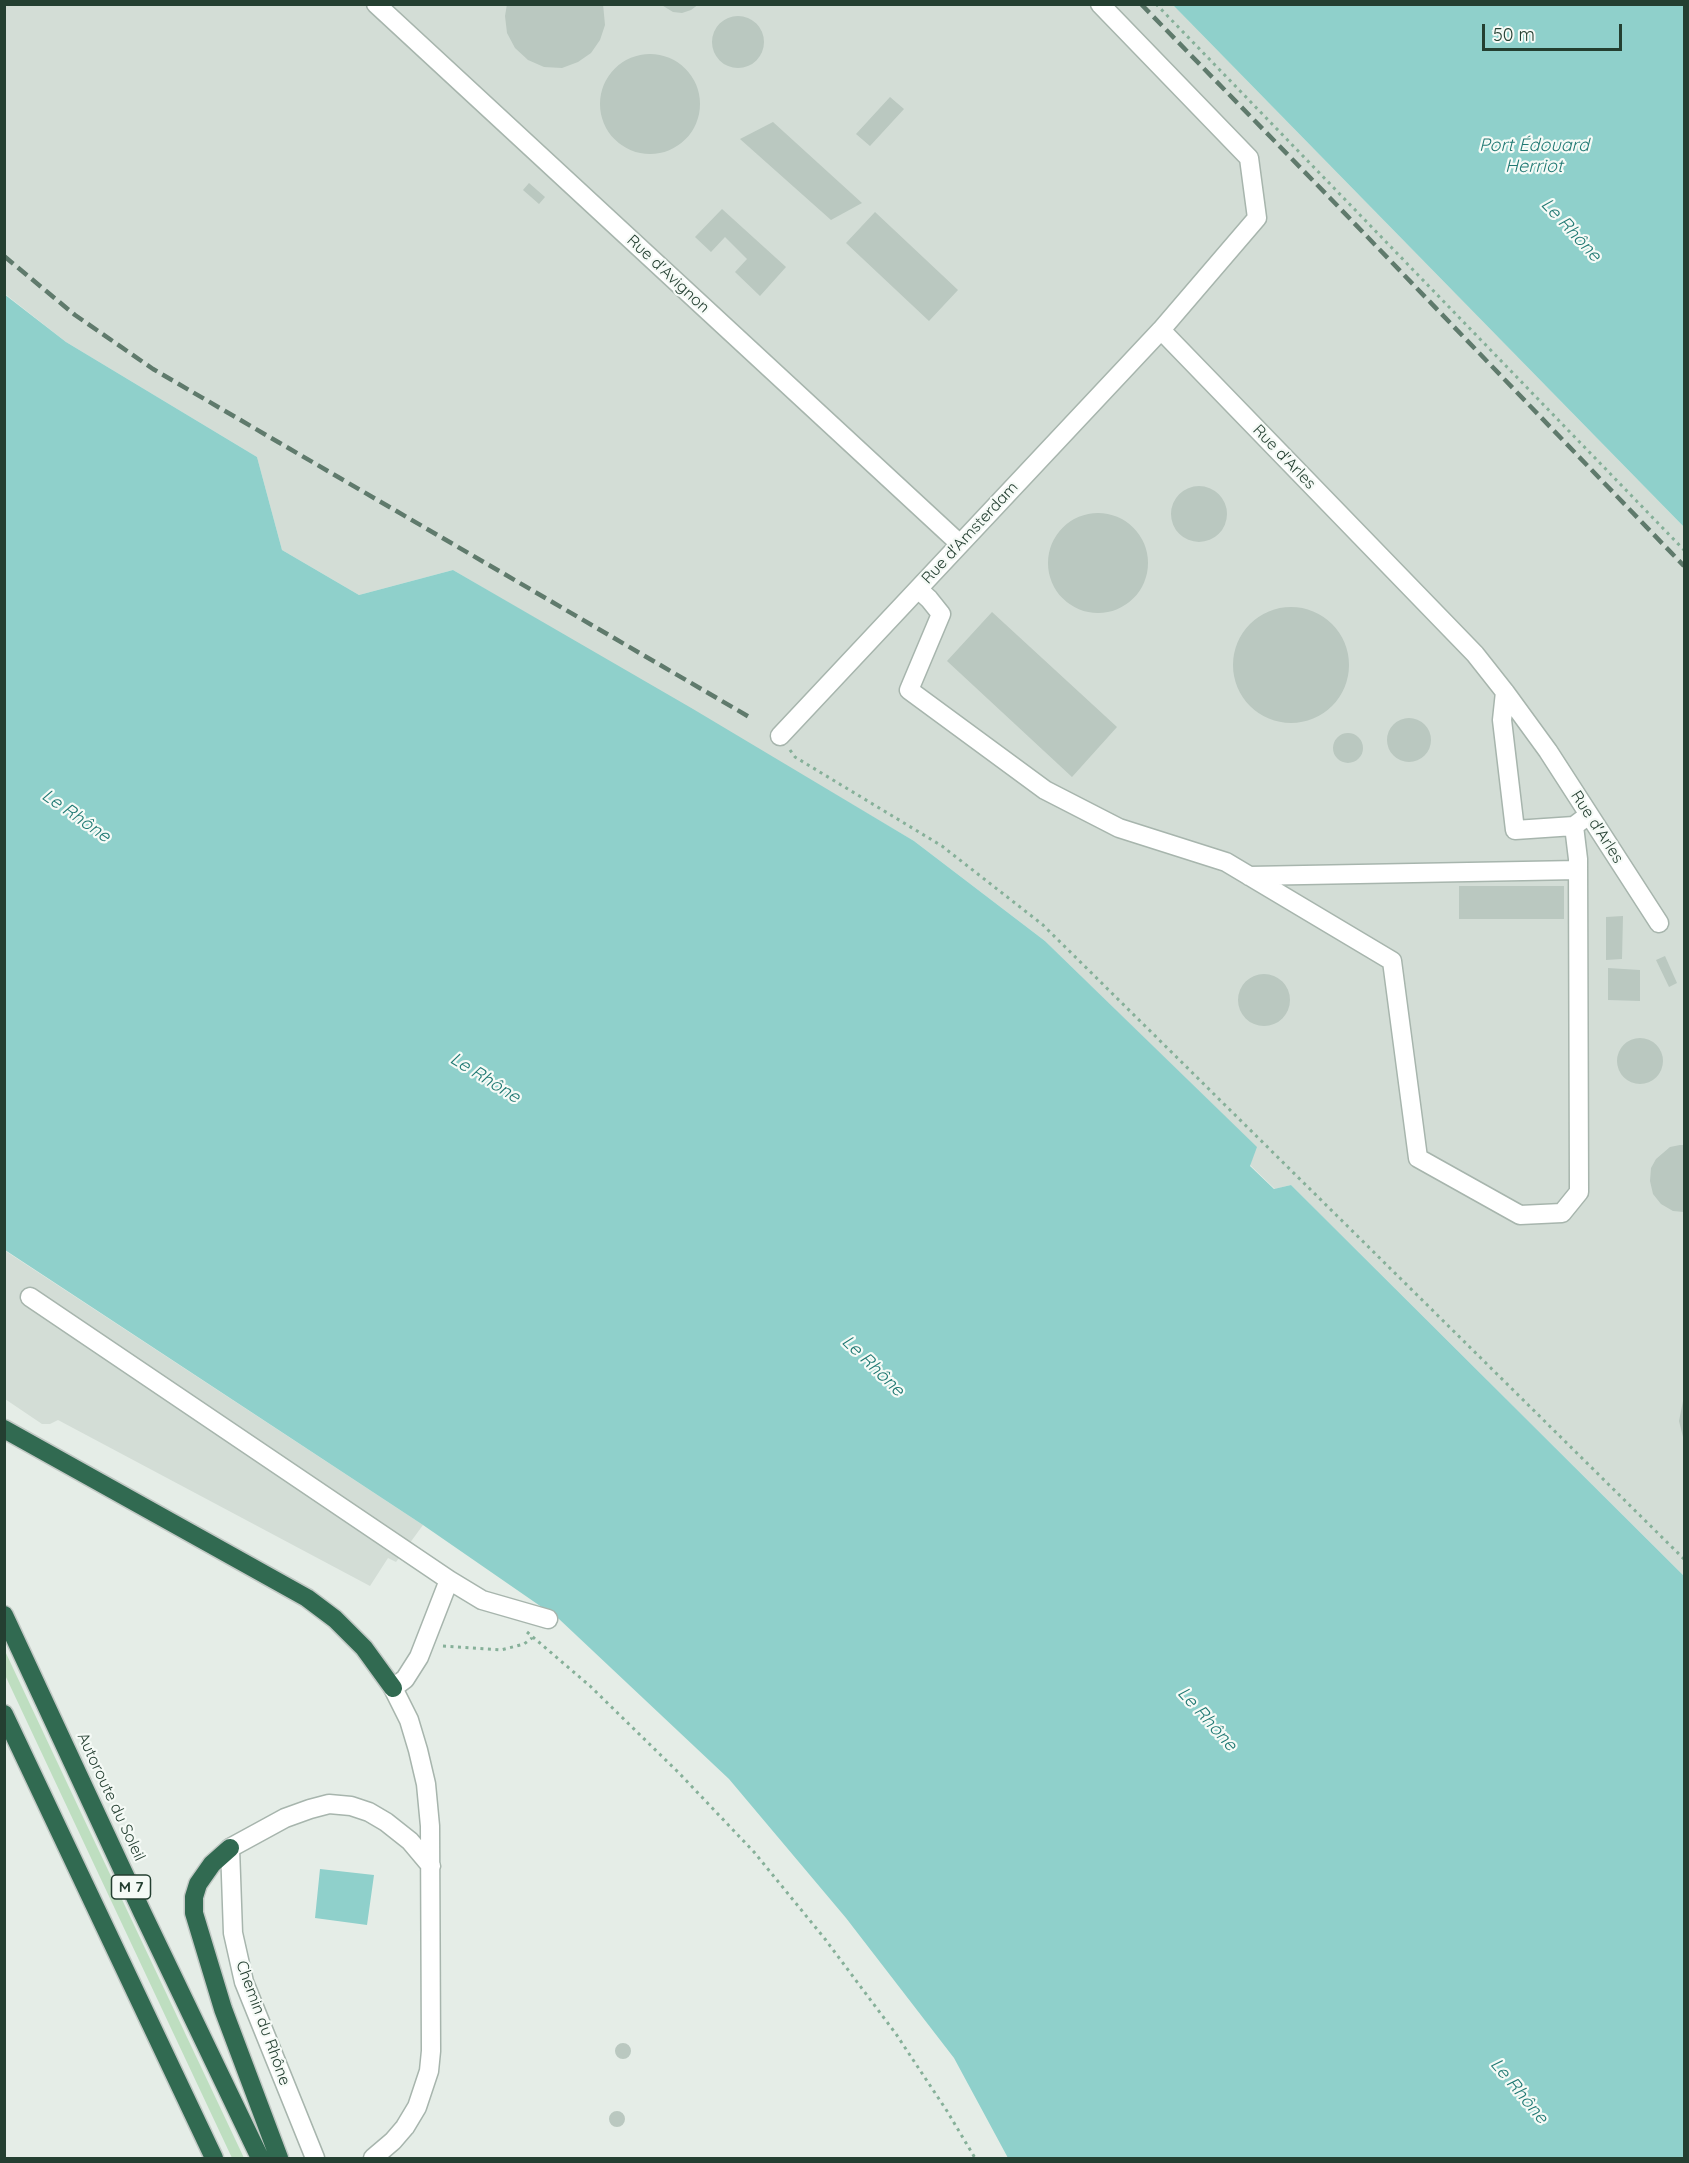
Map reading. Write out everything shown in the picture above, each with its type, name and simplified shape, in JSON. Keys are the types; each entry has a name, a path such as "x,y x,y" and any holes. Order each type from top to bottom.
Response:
{"highway":[{"path":"4,1429 308,1598 335,1619 364,1648 393,1688"},
{"name":"Autoroute du Soleil","path":"4,1615 142,1912 260,2158"},
{"name":"M 7","path":"4,1714 214,2158"},
{"path":"230,1848 213,1864 198,1884 194,1897 194,1913 223,2009 279,2158"}],"street":[{"name":"Rue d'Avignon","path":"376,4 960,544"},
{"path":"1100,4 1249,158 1257,218 1161,330"},
{"name":"Rue d'Amsterdam","path":"780,736 1161,330"},
{"name":"Rue d'Arles","path":"1161,330 1475,654 1548,751 1659,923"},
{"path":"918,589 941,614 909,690 1045,790 1119,828 1226,862 1392,961 1418,1158 1520,1215 1562,1213 1579,1191 1578,870 1574,826"},
{"path":"1505,692 1503,720 1515,830 1574,826 1589,815"},
{"path":"1249,876 1578,870"},
{"path":"30,1297 449,1580 482,1600 548,1619"},
{"path":"373,2158 405,2127 417,2107 429,2071 431,2051 431,1866 426,1784 409,1720 393,1688 405,1679 423,1647 449,1580"},
{"path":"230,1848 285,1818 330,1804 351,1806 369,1812 386,1822 410,1841 431,1866"},
{"name":"Chemin du Rhône","path":"230,1848 233,1933 244,1982 315,2158"}],"path":[{"path":"1156,4 1684,550"},
{"path":"780,736 795,757 942,846 1043,925 1684,1558"},
{"path":"526,1631 598,1694 679,1773 754,1852 825,1939 896,2034 975,2158"},
{"path":"423,1647 448,1646 474,1650 501,1650 524,1644 533,1638"}],"shaded area":[{"path":"4,5 1173,5 1684,527 1684,1576 1291,1185 1275,1189 1250,1165 1256,1147 1045,941 914,841 453,570 359,595 282,550 257,457 66,342 5,294"},
{"path":"4,1250 423,1525 396,1562 388,1558 370,1586 58,1420 50,1424 42,1424 5,1399"}],"green space":[{"path":"5,1651 244,2158 232,2158 5,1675"}],"water":[{"name":"Port Édouard Herriot","path":"1173,5 1684,5 1684,527"},
{"name":"Le Rhône","path":"4,294 66,342 257,457 282,550 359,595 453,570 914,841 1045,941 1257,1147 1250,1166 1274,1189 1291,1185 1684,1576 1684,2158 1008,2158 954,2058 846,1918 729,1779 559,1619 423,1525 5,1250"},
{"path":"320,1869 374,1875 367,1925 315,1918"}],"building":[{"path":"507,4 603,4 605,25 600,40 591,53 578,62 562,68 544,67 528,60 515,48 507,33 505,16"},
{"path":"660,4 699,4 682,13 673,12"},
{"path":"733,16 743,16 757,23 764,42 757,61 743,68 733,68 723,64 716,57 712,47 712,37 716,27 723,20"},
{"path":"650,54 669,58 685,69 696,85 700,104 696,123 685,139 669,150 650,154 631,150 615,139 604,123 600,104 604,85 615,69 631,58"},
{"path":"890,97 904,109 870,146 856,134"},
{"path":"773,122 862,203 831,220 740,139"},
{"path":"529,183 545,197 539,204 523,190"},
{"path":"722,209 786,267 760,296 735,272 747,259 725,237 711,252 695,237"},
{"path":"875,212 958,290 929,321 846,243"},
{"path":"1199,486 1210,488 1219,494 1225,503 1227,514 1225,525 1219,534 1210,540 1199,542 1188,540 1179,534 1173,525 1171,514 1173,503 1179,494 1188,488"},
{"path":"1098,513 1117,517 1133,528 1144,544 1148,563 1144,582 1133,598 1117,609 1098,613 1079,609 1063,598 1052,582 1048,563 1052,544 1063,528 1079,517"},
{"path":"1291,607 1313,611 1332,624 1345,643 1349,665 1345,687 1332,706 1313,719 1291,723 1269,719 1250,706 1237,687 1233,665 1237,643 1250,624 1269,611"},
{"path":"992,612 1117,727 1072,777 947,661"},
{"path":"1409,718 1425,724 1431,740 1425,756 1409,762 1393,756 1387,740 1393,724"},
{"path":"1348,733 1359,737 1363,748 1359,759 1348,763 1337,759 1333,748 1337,737"},
{"path":"1459,886 1564,886 1564,919 1459,919"},
{"path":"1623,916 1622,959 1606,960 1606,917"},
{"path":"1665,956 1677,983 1669,987 1656,960"},
{"path":"1608,968 1640,970 1640,1001 1608,1000"},
{"path":"1259,974 1269,974 1279,978 1286,985 1290,1000 1286,1015 1279,1022 1269,1026 1259,1026 1249,1022 1242,1015 1238,1005 1238,995 1242,985 1249,978"},
{"path":"1640,1038 1649,1039 1656,1045 1662,1052 1662,1070 1656,1077 1649,1083 1640,1084 1631,1083 1624,1077 1618,1070 1617,1061 1618,1052 1624,1045 1631,1039"},
{"path":"1684,1145 1684,1212 1673,1211 1661,1204 1653,1194 1650,1181 1651,1168 1656,1159 1670,1147"},
{"path":"1684,1396 1684,1441 1679,1421"},
{"path":"623,2043 631,2051 623,2059 615,2051"},
{"path":"617,2111 623,2113 625,2119 623,2125 617,2127 611,2125 609,2119 611,2113"}],"railway":[{"path":"1141,4 1684,566"},
{"path":"4,256 75,315 153,369 751,718"}]}
